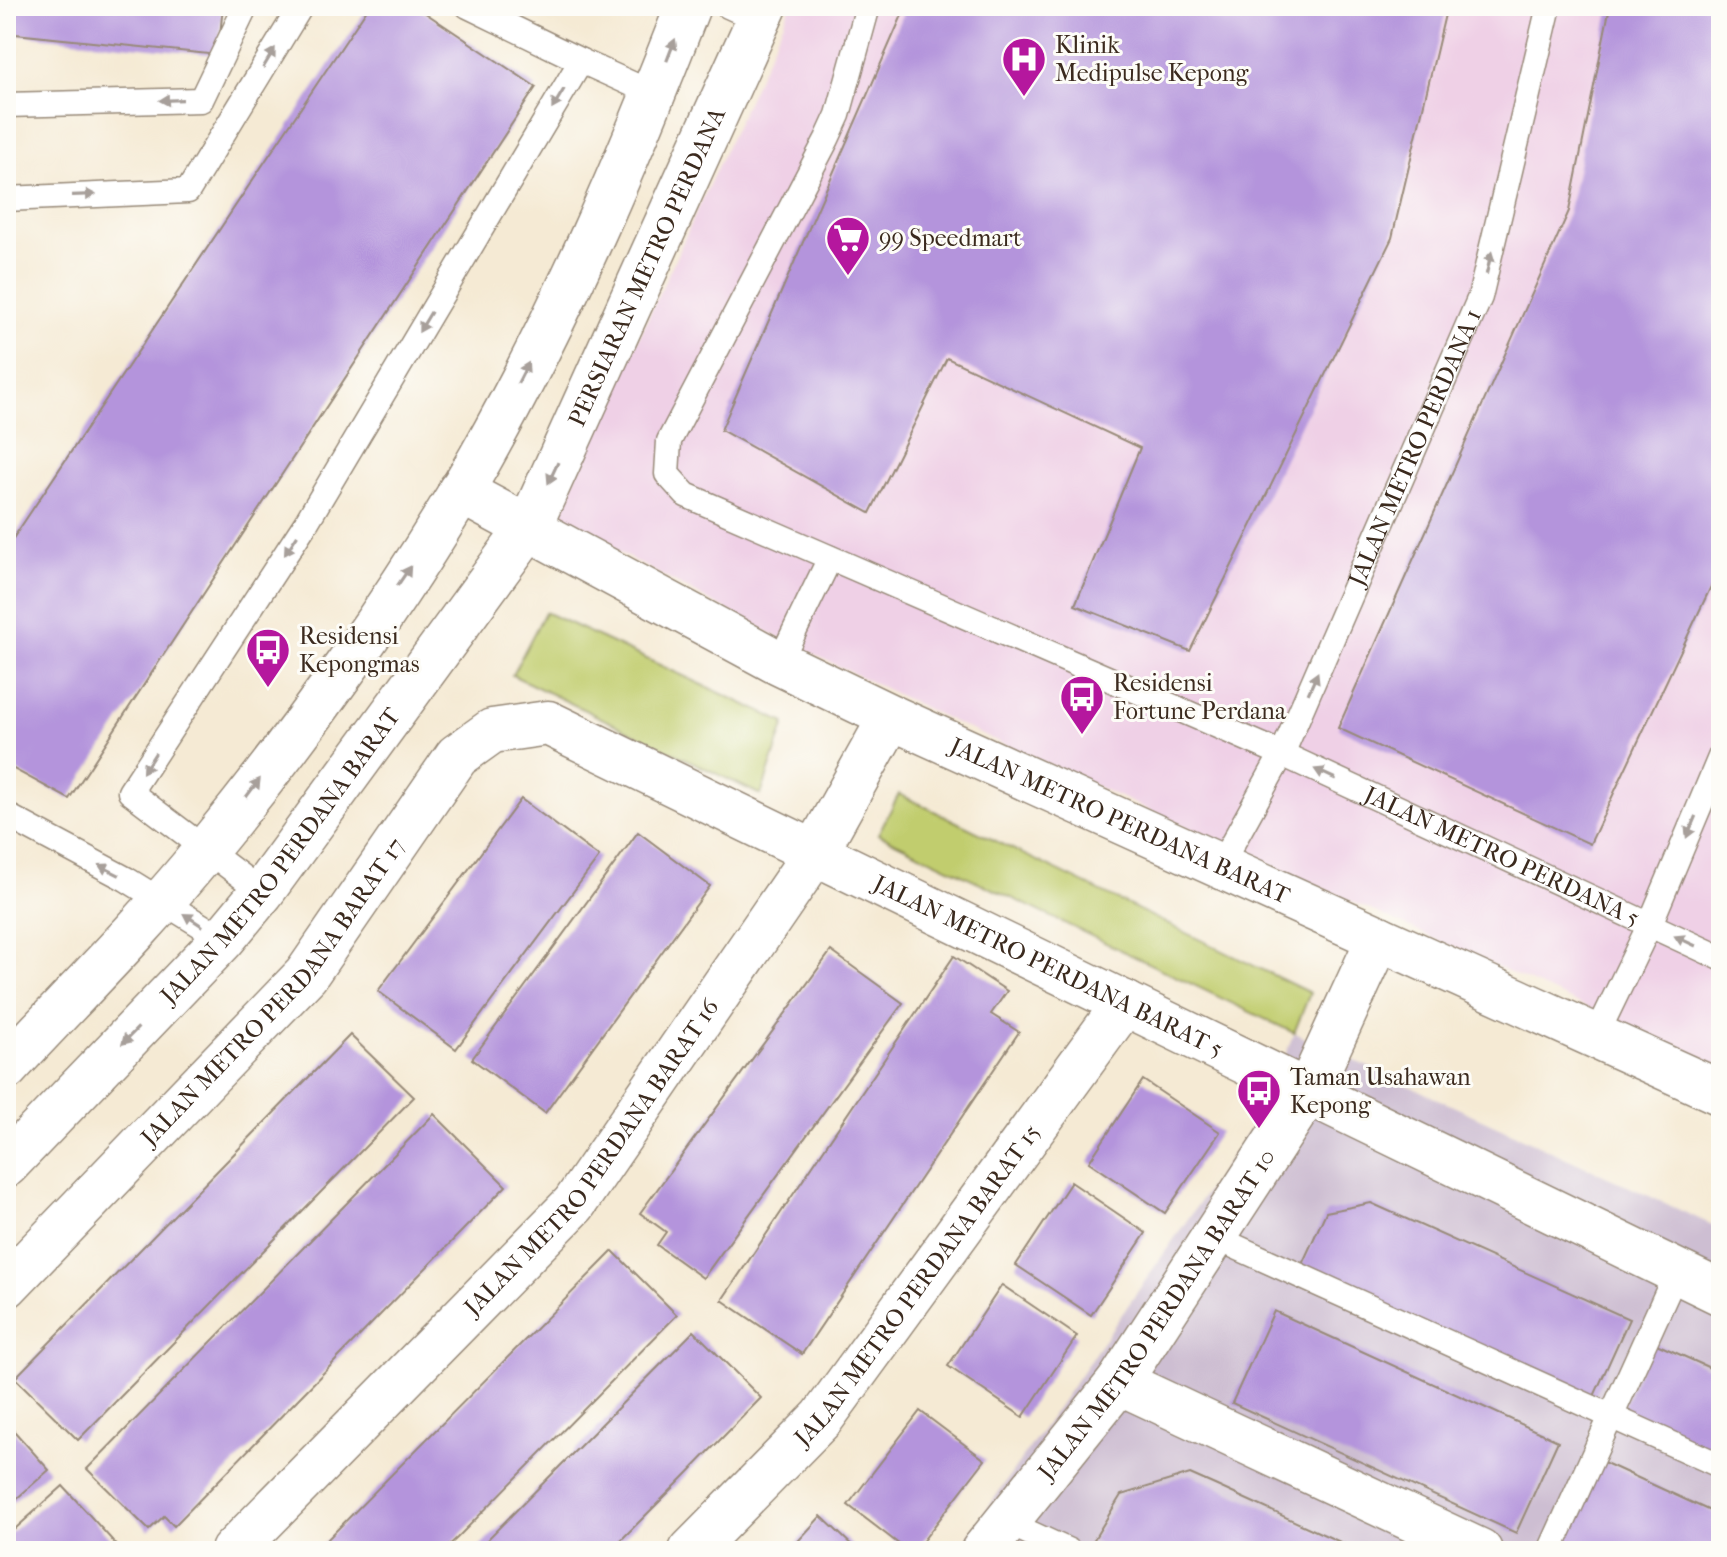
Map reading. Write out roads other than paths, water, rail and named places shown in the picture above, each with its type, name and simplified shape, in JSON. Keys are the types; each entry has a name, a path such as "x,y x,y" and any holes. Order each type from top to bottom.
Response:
{"street":[{"path":"6,1068 206,850 354,654 460,491 598,226 688,6"},
{"name":"PERSIARAN METRO PERDANA","path":"529,527 751,11"},
{"name":"JALAN METRO PERDANA BARAT","path":"460,491 779,663 891,717 1721,1093"},
{"name":"JALAN METRO PERDANA BARAT","path":"9,1156 223,939 262,892 529,527"},
{"name":"JALAN METRO PERDANA BARAT 16","path":"233,1551 574,1204 815,853 891,717"},
{"name":"JALAN METRO PERDANA BARAT 5","path":"548,723 1721,1293"},
{"name":"JALAN METRO PERDANA BARAT 17","path":"6,1286 306,975 457,756 492,731 548,723"},
{"name":"JALAN METRO PERDANA BARAT 10","path":"995,1537 1119,1382 1308,1092 1379,938"},
{"name":"JALAN METRO PERDANA BARAT 15","path":"691,1551 822,1418 1125,1003"},
{"path":"1119,1382 1480,1551"}],"lane":[{"path":"6,105 201,100 246,6"},
{"path":"6,199 188,191 301,6"},
{"path":"468,6 654,94"},
{"name":"JALAN METRO PERDANA 5","path":"868,6 838,115 669,441 667,474 686,495 1282,754 1721,958"},
{"name":"JALAN METRO PERDANA 1","path":"1220,866 1282,754 1480,297 1549,6"},
{"path":"262,892 130,792 306,523 581,61"},
{"path":"779,663 830,558"},
{"path":"1596,1036 1650,924 1721,755"},
{"path":"6,815 162,900 223,939"},
{"path":"1212,1236 1721,1466"},
{"path":"1550,1551 1677,1271"},
{"path":"995,1537 1069,1551"}],"place":[{"name":"Klinik Medipulse Kepong","path":"1024,98"},
{"name":"99 Speedmart","path":"848,277"},
{"name":"Residensi Kepongmas","path":"268,689"},
{"name":"Residensi Fortune Perdana","path":"1082,736"},
{"name":"Taman Usahawan Kepong","path":"1259,1130"}]}
